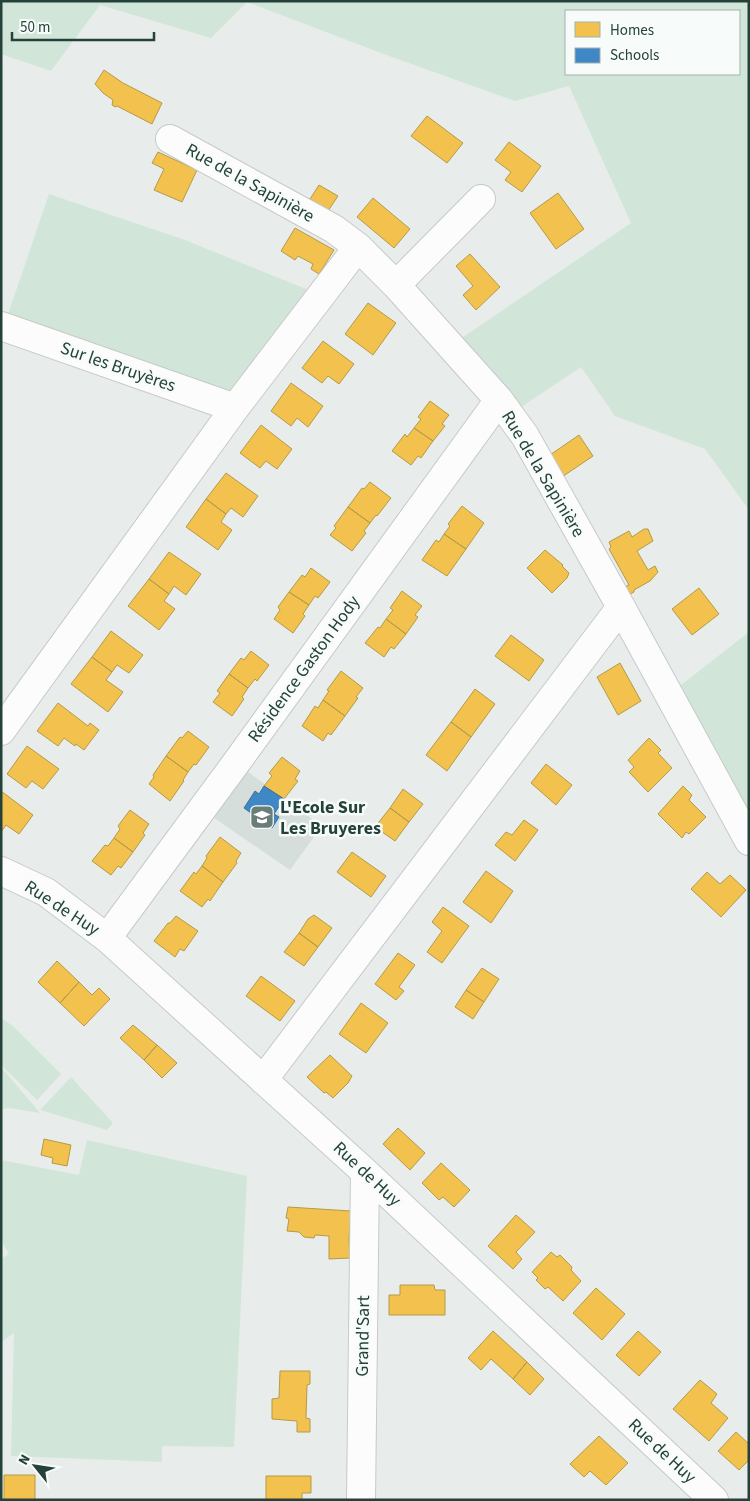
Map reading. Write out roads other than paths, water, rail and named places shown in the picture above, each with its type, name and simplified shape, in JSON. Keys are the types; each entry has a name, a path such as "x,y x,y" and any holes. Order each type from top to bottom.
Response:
{"street":[{"name":"Rue de la Sapinière","path":"170,139 334,229 358,247 396,285 499,400 525,436 749,841"},
{"path":"396,285 481,199"},
{"path":"1,731 235,408 358,247"},
{"name":"Sur les Bruyères","path":"1,326 235,408"},
{"name":"Résidence Gaston Hody","path":"107,938 499,400"},
{"path":"263,1080 621,607"},
{"name":"Rue de Huy","path":"1,871 46,892 107,938 365,1172 714,1500"},
{"name":"Grand'Sart","path":"362,1500 365,1172"}],"place":[{"name":"L'Ecole Sur Les Bruyeres","path":"262,817"}]}
